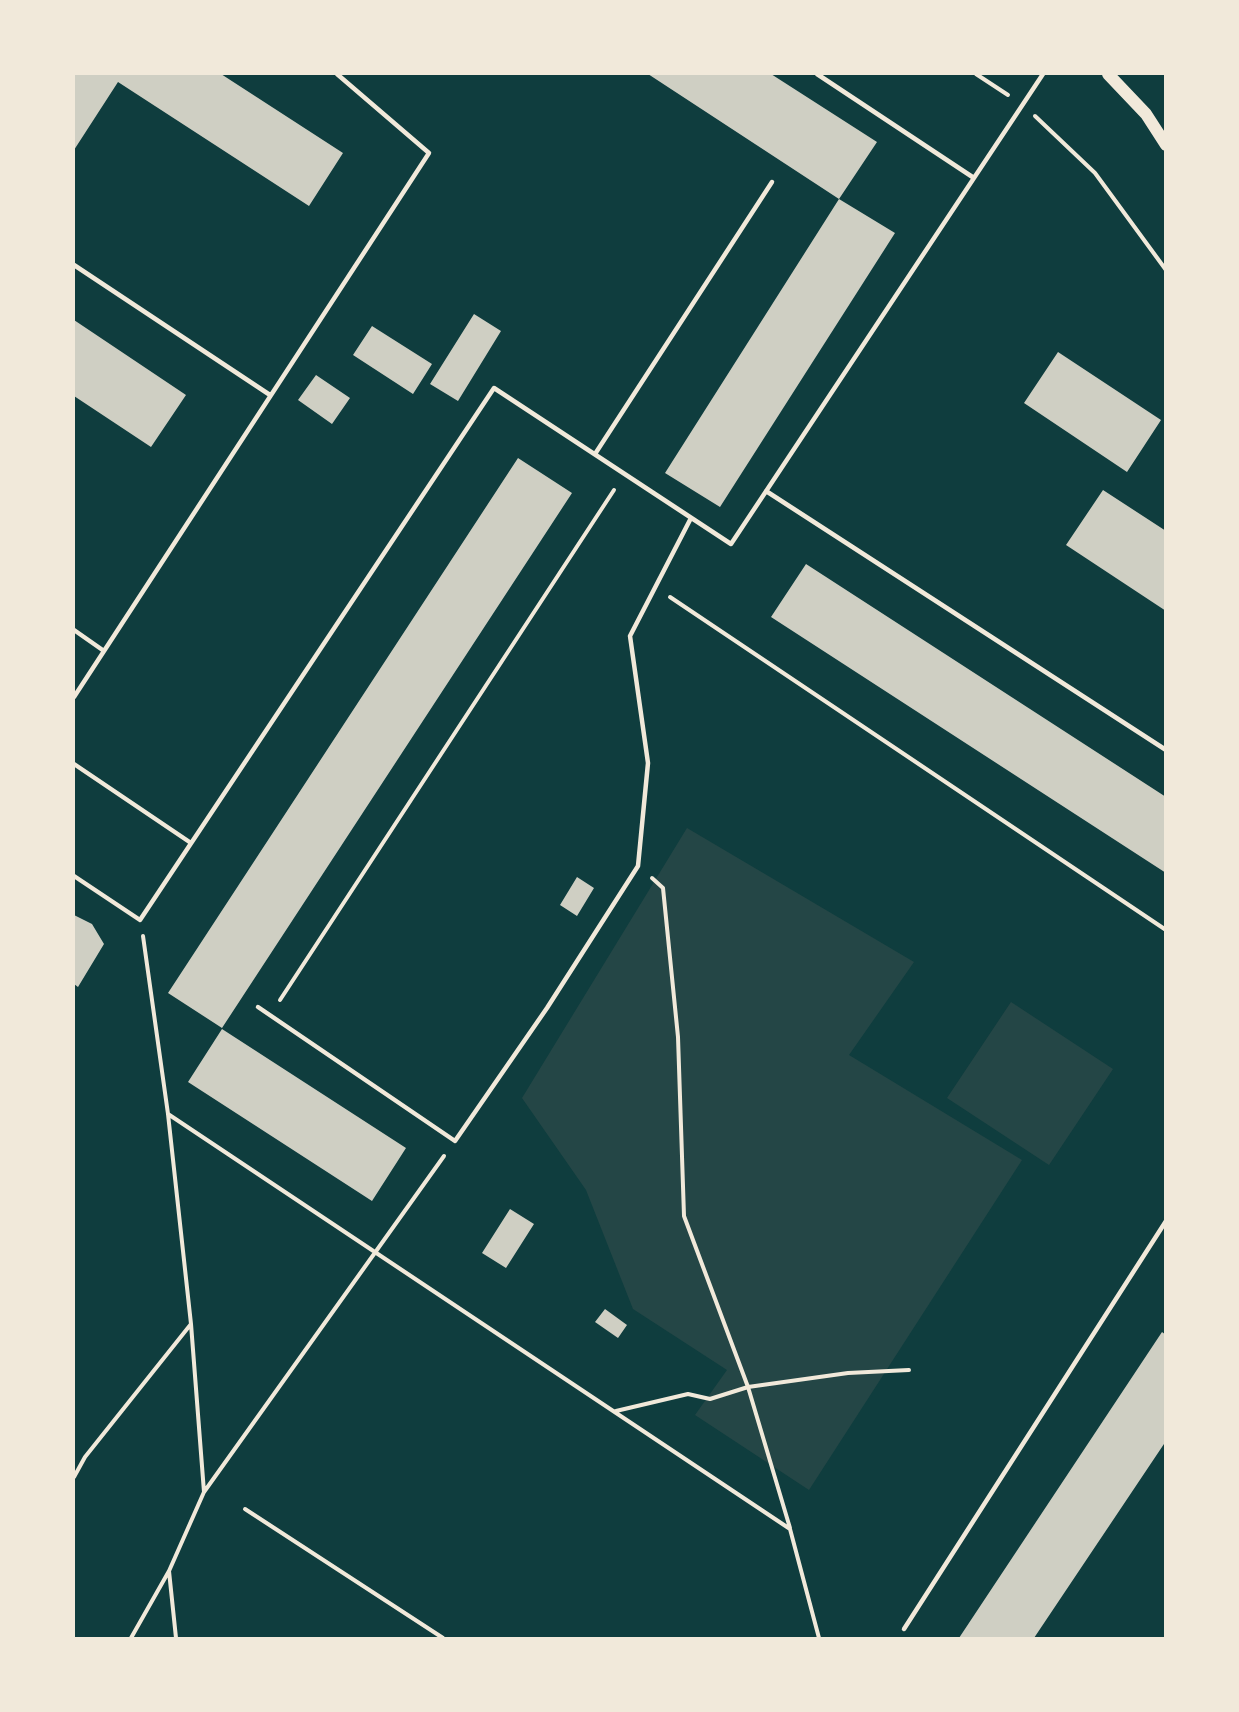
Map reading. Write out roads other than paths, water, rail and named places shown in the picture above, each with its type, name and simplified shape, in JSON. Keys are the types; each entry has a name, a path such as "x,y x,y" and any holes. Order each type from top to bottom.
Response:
{"main road":[{"path":"1108,74 1146,114 1166,145"}],"lane":[{"path":"74,697 429,153 337,74"},
{"path":"817,74 974,177"},
{"path":"74,876 140,920 494,388 731,544 1043,74"},
{"path":"595,454 772,182"},
{"path":"74,265 270,395"},
{"path":"766,491 1166,750"},
{"path":"258,1007 455,1141 547,1008 638,866 648,763 630,636 691,518"},
{"path":"74,630 104,651"},
{"path":"74,764 191,843"},
{"path":"904,1629 1166,1221"}]}
